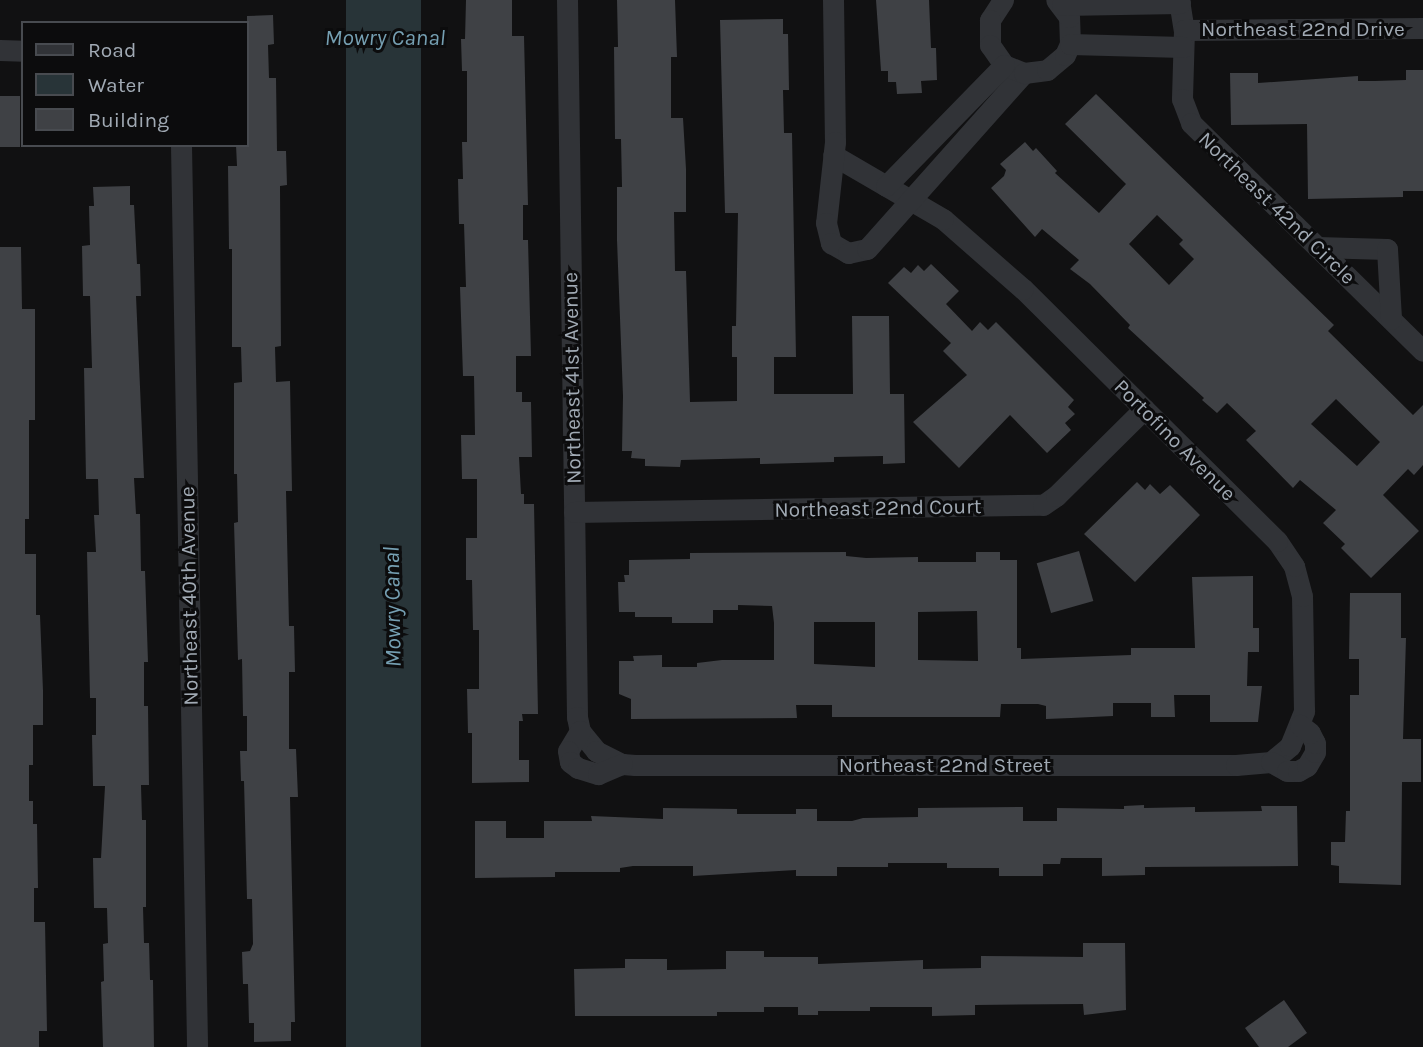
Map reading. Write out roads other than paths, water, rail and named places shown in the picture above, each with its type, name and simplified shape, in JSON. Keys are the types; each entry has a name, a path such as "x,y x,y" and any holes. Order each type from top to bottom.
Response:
{"street":[{"name":"Northeast 41st Avenue","path":"567,0 577,717 580,731"},
{"path":"833,0 833,155 826,223 831,243 848,253 867,249 1024,73"},
{"path":"1003,0 995,9 988,32 995,56 1004,65 1024,73 1047,70 1065,55 1070,44 1070,24 1059,2"},
{"name":"Northeast 22nd Drive","path":"1059,2 1179,1"},
{"name":"Northeast 42nd Circle","path":"1179,1 1184,38 1182,99 1191,123 1423,351"},
{"name":"Northeast 22nd Drive","path":"1070,44 1423,28"},
{"path":"0,50 21,51"},
{"path":"886,186 1004,65"},
{"name":"Northeast 40th Avenue","path":"181,147 197,1047"},
{"name":"Portofino Avenue","path":"833,155 943,219 1023,289 1277,541 1294,566 1302,596 1304,711 1290,746 1271,762"},
{"path":"1317,247 1387,249 1391,319"},
{"name":"Northeast 22nd Court","path":"574,512 1043,505 1056,496 1144,409"},
{"name":"Northeast 22nd Street","path":"580,731 596,751 622,764 1236,765 1271,762 1287,771 1298,771 1307,766 1315,752 1315,743 1310,733 1300,725"},
{"path":"580,731 568,751 570,762 578,768 598,774 622,764"}],"water":[{"name":"Mowry Canal","path":"346,0 421,0 421,1047 346,1047"}]}
